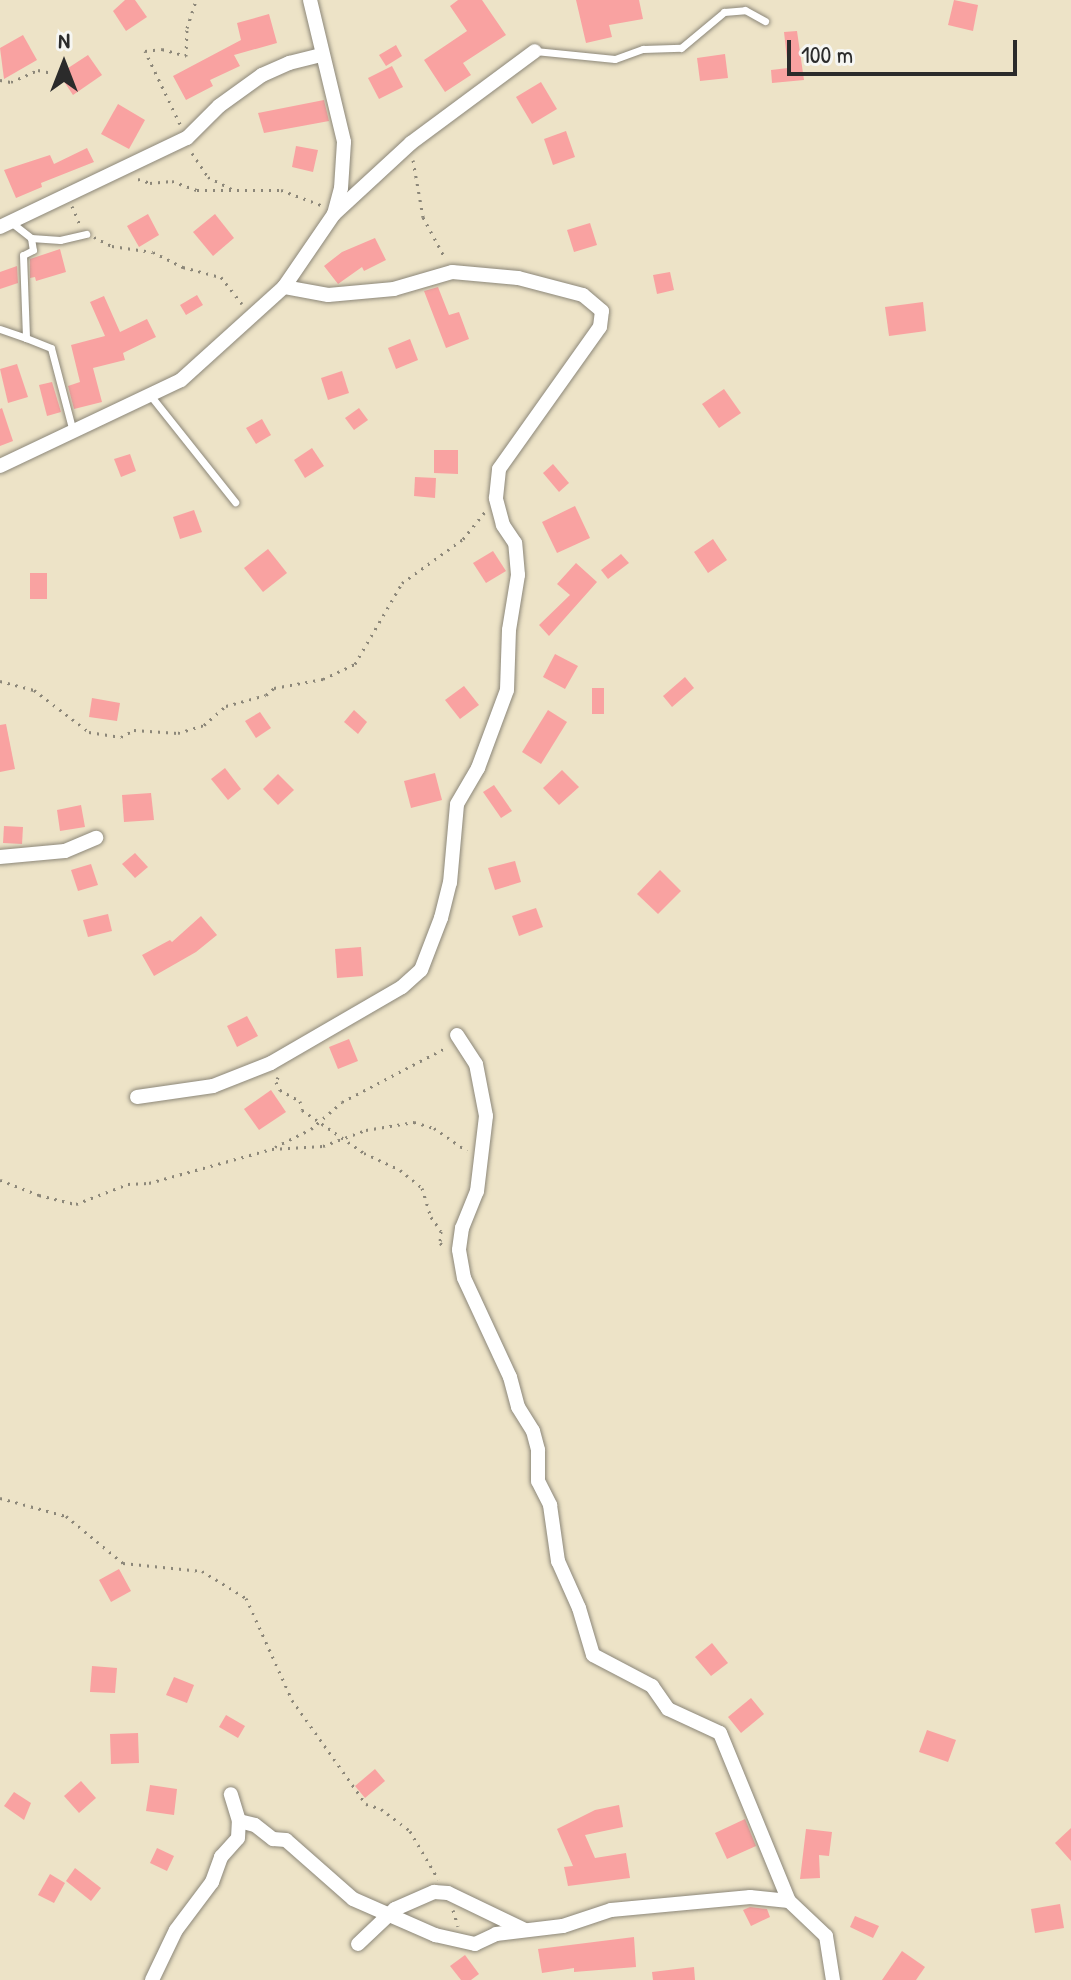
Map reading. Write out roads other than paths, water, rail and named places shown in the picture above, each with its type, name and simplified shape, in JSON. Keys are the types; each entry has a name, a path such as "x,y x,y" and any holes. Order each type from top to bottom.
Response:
{"street":[{"path":"310,0 344,142 341,188 334,214"},
{"path":"0,466 181,380 284,287 334,214 411,143 535,51"},
{"path":"5,224 187,138 219,106 262,75 289,63 321,55"},
{"path":"137,1097 213,1086 292,1051 421,970 441,918 450,883 457,804 478,768 507,690 509,630 518,575 515,543 503,525 496,498 499,469 600,327 602,311 583,295 518,278 452,272 394,289 355,293 328,295 284,287"},
{"path":"0,857 65,851 96,838"},
{"path":"459,1037 476,1064 485,1100 477,1191 462,1228 459,1250 464,1278 471,1299 510,1377 518,1407 533,1431 538,1450 538,1481 550,1505 558,1561 579,1608 593,1655 652,1686 668,1709 720,1733 789,1901 826,1936 833,1980"},
{"path":"152,1980 176,1930 212,1882 221,1857 238,1838 239,1821 231,1794"},
{"path":"239,1821 255,1825 273,1839 286,1840 353,1899 435,1935 461,1938 475,1944 496,1934 563,1926 611,1910 750,1897 789,1901"},
{"path":"358,1944 388,1916 434,1892 448,1893 525,1930"}],"lane":[{"path":"535,51 615,59 643,49 681,48 724,12 745,10 765,21"},
{"path":"5,224 31,238 60,240 86,234"},
{"path":"26,338 23,255 33,250 31,238"},
{"path":"0,329 51,348 73,432"},
{"path":"150,395 235,502"}]}
